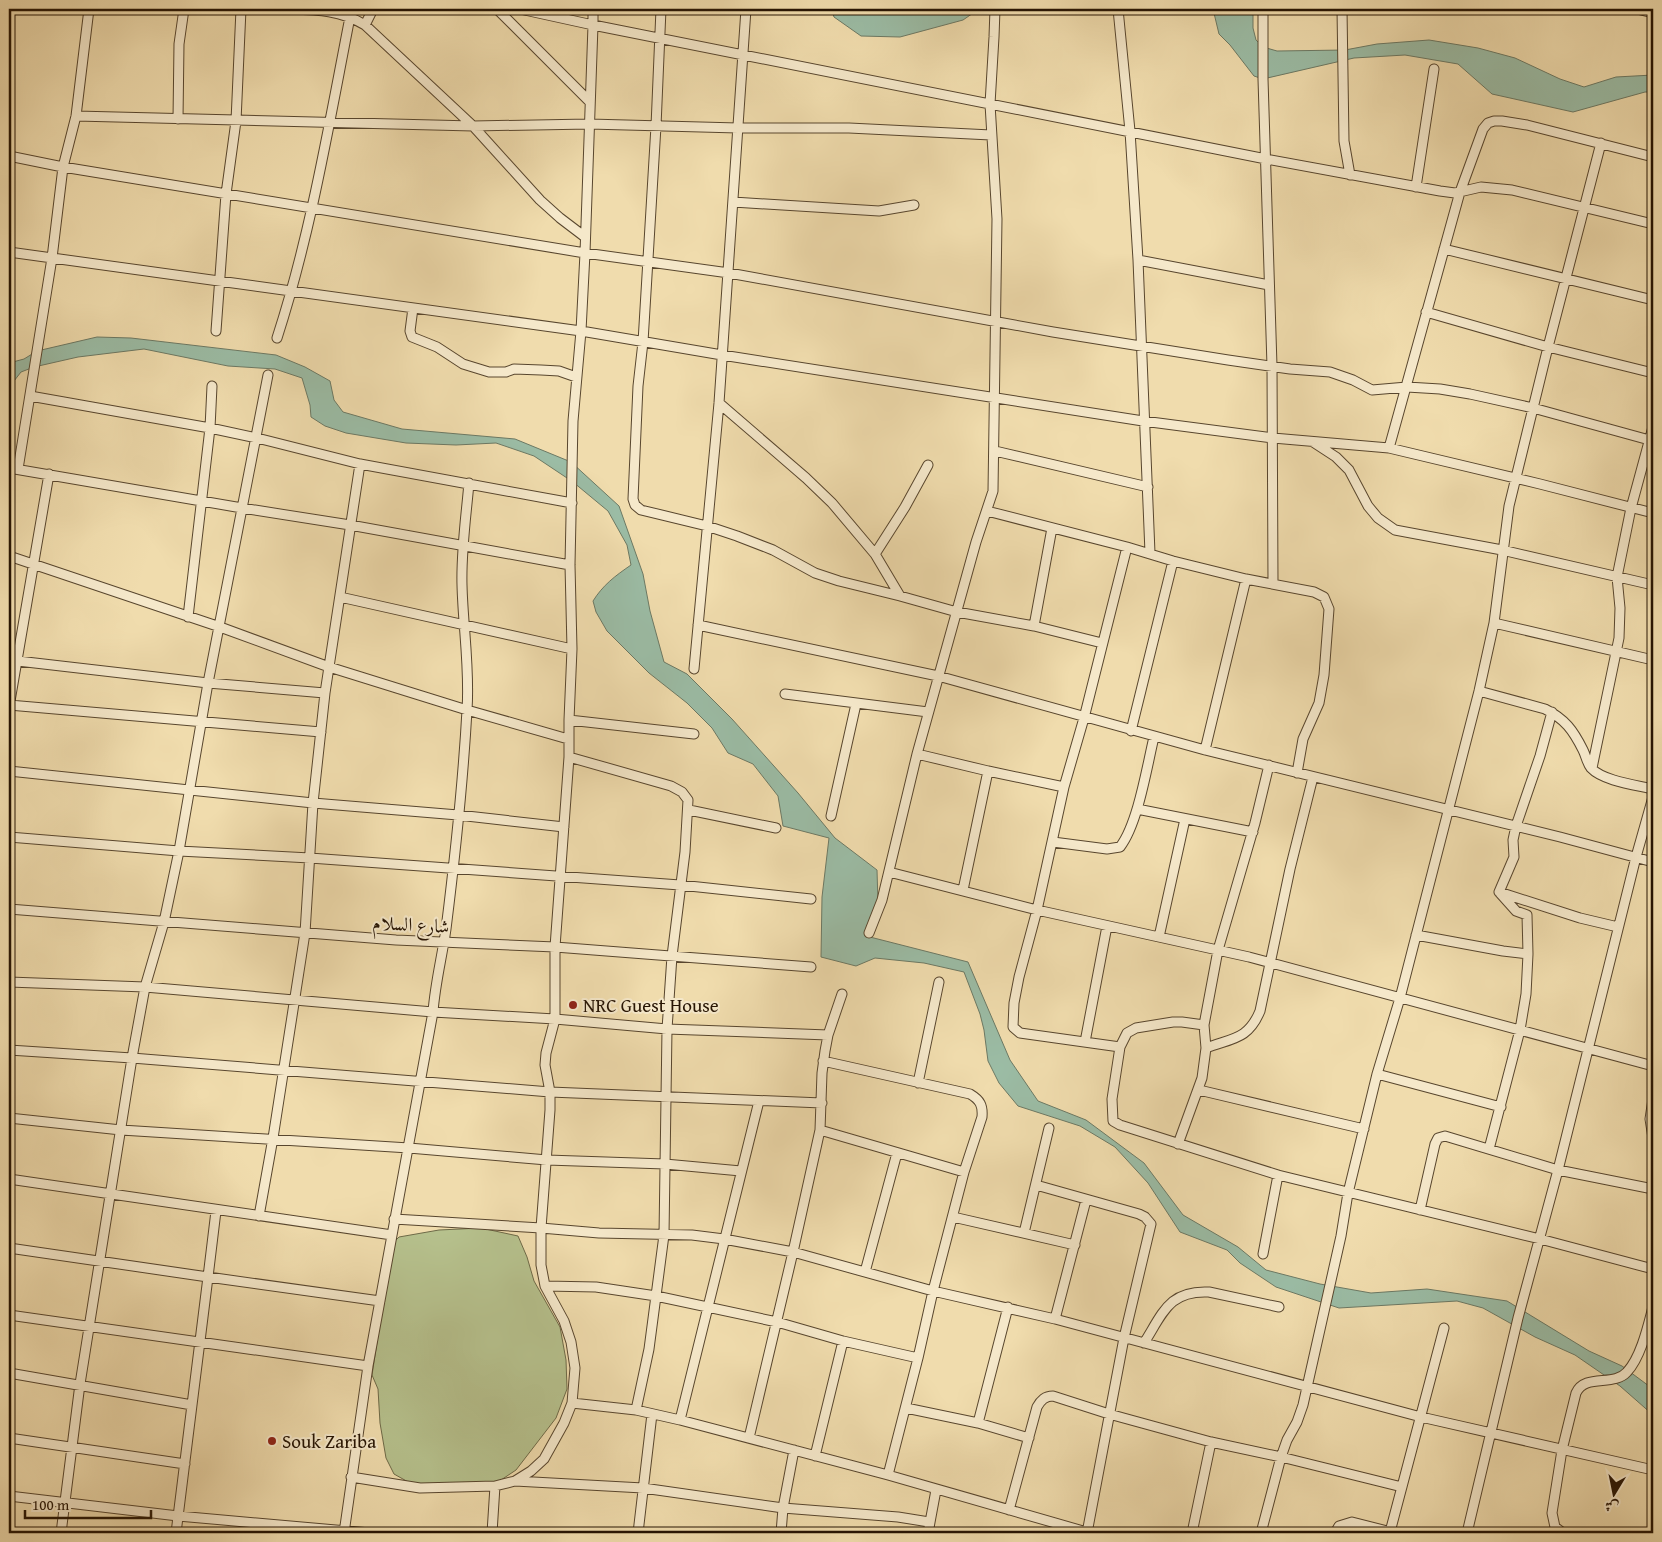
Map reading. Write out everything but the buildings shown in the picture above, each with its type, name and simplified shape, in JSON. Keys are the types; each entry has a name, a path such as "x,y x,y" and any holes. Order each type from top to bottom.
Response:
{"street":[{"path":"89,9 76,116 62,167 52,258 30,396 13,468 242,508 350,524 570,565"},
{"path":"178,119 179,44 184,9"},
{"path":"216,332 218,282 226,194 236,120 240,9"},
{"path":"279,9 337,11 365,25 473,126 540,200 560,218 585,236"},
{"path":"365,25 373,9"},
{"path":"497,9 589,100"},
{"path":"520,9 1350,175 1451,193 1481,187 1512,190 1653,224"},
{"path":"515,1481 531,1471 544,1459 572,1403 575,1368 571,1342 564,1321 545,1286 541,1265 541,1228 550,1092 545,1065 546,1053 555,1019 555,947 569,757 568,720 572,649 570,565 573,421 581,331 585,253 593,9"},
{"path":"661,9 648,262 638,386 634,502 637,508 707,526 737,536 773,550 815,572 839,581 957,612 1034,626 1102,643"},
{"path":"694,670 719,403 746,9"},
{"path":"868,933 882,900 928,712 976,542 993,491 997,219 990,104 995,9"},
{"path":"1118,9 1130,131 1138,260 1150,553"},
{"path":"1263,9 1262,64 1272,366 1274,583"},
{"path":"1342,9 1344,142 1350,175"},
{"path":"1638,9 1653,13"},
{"path":"277,338 292,292 312,209 350,17"},
{"path":"1416,187 1434,69"},
{"path":"76,116 473,126 589,124 738,128 849,128 991,135"},
{"path":"1390,448 1460,192 1483,129 1488,123 1494,121 1527,125 1653,157"},
{"path":"1261,1533 1286,1440 1297,1422 1303,1405 1341,1236 1348,1193 1377,1074 1400,998 1479,692 1494,623 1502,550 1515,478 1600,143"},
{"path":"9,156 62,167 312,209 585,253 729,273 995,322 1141,346 1272,366 1330,372 1353,380 1372,390 1407,387 1440,389 1470,394 1533,408 1651,441"},
{"path":"733,202 879,211 914,205"},
{"path":"1444,249 1653,300"},
{"path":"9,252 581,331 722,355 1144,420 1272,438 1390,448 1653,513"},
{"path":"1138,260 1269,285"},
{"path":"413,308 410,331 412,337 437,347 463,364 489,372 506,372 514,369 542,370 559,371 576,377"},
{"path":"1426,312 1548,347 1653,373"},
{"path":"60,1533 98,1260 132,1058 145,987 164,922 179,851 208,682 268,375"},
{"path":"188,616 210,428 212,386"},
{"path":"30,396 210,428 360,464 572,503"},
{"path":"719,403 832,503 875,554 900,596"},
{"path":"1592,768 1617,652 1620,608 1617,576 1631,508 1651,441 1653,427"},
{"path":"1310,441 1336,457 1349,470 1368,506 1378,518 1388,526 1402,532 1502,550 1653,585"},
{"path":"994,451 1148,487"},
{"path":"259,1216 305,933 313,802 325,692 360,464"},
{"path":"875,554 905,507 928,465"},
{"path":"49,474 13,661 9,706 321,732"},
{"path":"344,1532 368,1366 433,1012 453,868 467,710 468,666 462,584 463,546 470,483"},
{"path":"986,511 1127,546 1246,579 1274,583 1319,594 1326,600 1329,609 1321,693 1319,703 1303,738 1297,773"},
{"path":"1034,626 1052,528"},
{"path":"1120,1047 1020,1033 1013,1027 1017,986 1037,910 1064,787 1084,718 1127,546"},
{"path":"9,556 329,666 467,710 568,739"},
{"path":"1131,731 1173,560"},
{"path":"1205,750 1246,579"},
{"path":"340,598 572,649"},
{"path":"1494,623 1653,660"},
{"path":"698,625 938,676 1131,731 1516,826 1653,862"},
{"path":"13,661 208,682 325,692"},
{"path":"1479,692 1552,712 1569,726 1592,768 1598,773 1613,779 1653,789"},
{"path":"785,694 928,712"},
{"path":"831,816 856,704"},
{"path":"1499,892 1514,857 1513,840 1516,826 1540,756 1552,712"},
{"path":"568,720 694,734"},
{"path":"1052,842 1107,849 1120,847 1131,828 1137,809 1154,736"},
{"path":"917,754 1064,787"},
{"path":"569,757 671,786 686,796 688,800 689,810 672,956 667,1029 664,1235 649,1349 636,1410"},
{"path":"1178,1144 1202,1078 1206,1048 1204,1025 1218,950 1253,832 1269,765"},
{"path":"9,770 190,790 458,814 564,827"},
{"path":"963,890 988,771"},
{"path":"1206,1048 1248,1032 1260,1011 1290,869 1313,777"},
{"path":"1467,1533 1518,1318 1558,1170 1618,927 1653,797"},
{"path":"1137,809 1253,832"},
{"path":"689,810 776,828"},
{"path":"1159,937 1185,819"},
{"path":"9,837 179,851 310,858 680,885 811,899"},
{"path":"889,872 1037,910 1218,950 1520,1030 1587,1050 1653,1066"},
{"path":"1499,892 1580,918 1618,927"},
{"path":"1489,1149 1520,1030 1526,994 1528,954 1527,915 1516,910 1499,892"},
{"name":"شارع السلام","path":"9,909 396,940 555,947 811,967"},
{"path":"1085,1042 1107,926"},
{"path":"1416,935 1528,954"},
{"path":"9,982 145,987 433,1012 555,1019 667,1029 828,1035"},
{"path":"918,1083 939,982"},
{"path":"749,1438 820,1130 823,1061 828,1035 842,994"},
{"path":"1204,1025 1182,1022 1136,1028 1127,1033 1120,1047 1112,1099 1113,1121 1178,1144 1278,1175 1540,1239 1653,1269"},
{"path":"9,1050 132,1058 550,1092 822,1103"},
{"path":"823,1061 970,1094 980,1101 982,1108 982,1117 964,1172 933,1290 906,1408 888,1475"},
{"path":"1377,1074 1501,1107"},
{"path":"1199,1090 1364,1129"},
{"path":"1653,1099 1653,1138"},
{"path":"680,1420 759,1101"},
{"path":"9,1118 121,1130 273,1138 547,1160 664,1164 741,1171"},
{"path":"1024,1233 1050,1128"},
{"path":"820,1130 964,1172"},
{"path":"1420,1210 1435,1144 1438,1138 1445,1136 1558,1170 1653,1189"},
{"path":"865,1272 897,1153"},
{"path":"1263,1254 1278,1175"},
{"path":"9,1179 216,1211 392,1235"},
{"path":"572,1403 636,1410 680,1420 888,1475 1088,1533 1124,1338 1151,1224 1146,1217 1139,1214 1036,1185"},
{"path":"1055,1319 1086,1200"},
{"path":"176,1533 216,1211"},
{"path":"953,1217 1075,1245"},
{"path":"394,1219 599,1233 724,1239 793,1252 933,1290 1055,1319 1420,1417 1653,1470"},
{"path":"9,1248 380,1301"},
{"path":"545,1286 596,1287 656,1296 777,1322 843,1341 918,1358"},
{"path":"1144,1343 1170,1303 1185,1294 1199,1291 1209,1292 1279,1307"},
{"path":"978,1423 1008,1307"},
{"path":"1563,1533 1555,1527 1552,1513 1562,1450 1577,1390 1586,1383 1614,1379 1627,1372 1637,1356 1653,1307"},
{"path":"9,1315 368,1366"},
{"path":"1335,1533 1339,1526 1352,1522 1393,1533 1402,1487 1444,1328"},
{"path":"815,1456 843,1341"},
{"path":"9,1373 192,1405"},
{"path":"1009,1510 1037,1407 1040,1401 1047,1396 1060,1397 1109,1414 1211,1442 1402,1487"},
{"path":"906,1408 978,1423 1029,1438"},
{"path":"638,1533 652,1414"},
{"path":"9,1438 184,1464"},
{"path":"1192,1533 1211,1442"},
{"path":"781,1533 783,1508 794,1450"},
{"path":"351,1476 420,1488 495,1486 515,1481 643,1488 783,1508 898,1517 929,1522"},
{"path":"492,1533 495,1486"},
{"path":"928,1533 936,1490"},
{"path":"9,1496 178,1516 370,1533"}],"shaded area":[{"path":"831,9 979,9 963,20 900,37 861,36 834,17"},
{"path":"1213,9 1253,9 1253,28 1256,40 1263,47 1277,51 1345,50 1377,44 1429,40 1478,48 1515,58 1560,79 1584,87 1616,77 1653,75 1653,92 1645,92 1573,112 1492,94 1458,64 1405,55 1354,58 1263,79 1254,76 1219,34"},
{"path":"97,337 131,338 276,355 305,367 330,381 334,400 343,412 402,429 515,439 571,462 619,506 643,574 650,611 664,662 687,674 732,719 835,838 877,870 878,904 866,936 968,962 1010,1060 1038,1101 1086,1120 1144,1163 1183,1215 1238,1247 1266,1270 1320,1284 1371,1293 1427,1289 1507,1301 1589,1351 1622,1366 1653,1389 1653,1415 1620,1386 1575,1355 1535,1337 1483,1308 1457,1301 1339,1308 1276,1287 1240,1263 1227,1250 1180,1232 1148,1183 1115,1147 1080,1126 1018,1106 999,1083 988,1061 980,1014 964,972 924,963 875,958 856,966 821,957 822,897 829,838 783,826 778,796 753,764 728,753 712,728 687,703 649,673 607,631 596,612 593,601 610,581 631,565 627,545 608,511 573,482 534,456 496,443 456,445 406,443 346,433 325,426 311,417 310,405 302,378 275,369 228,366 144,349 78,357 34,367 21,372 14,381 9,381 9,363 24,359 37,351"},
{"path":"481,1228 518,1236 534,1281 560,1327 566,1360 567,1389 556,1418 516,1470 498,1482 451,1487 410,1483 394,1474 386,1458 380,1423 378,1389 372,1375 392,1244 399,1237 439,1230"}],"place":[{"name":"NRC Guest House","path":"573,1005"},
{"name":"Souk Zariba","path":"272,1441"}]}
